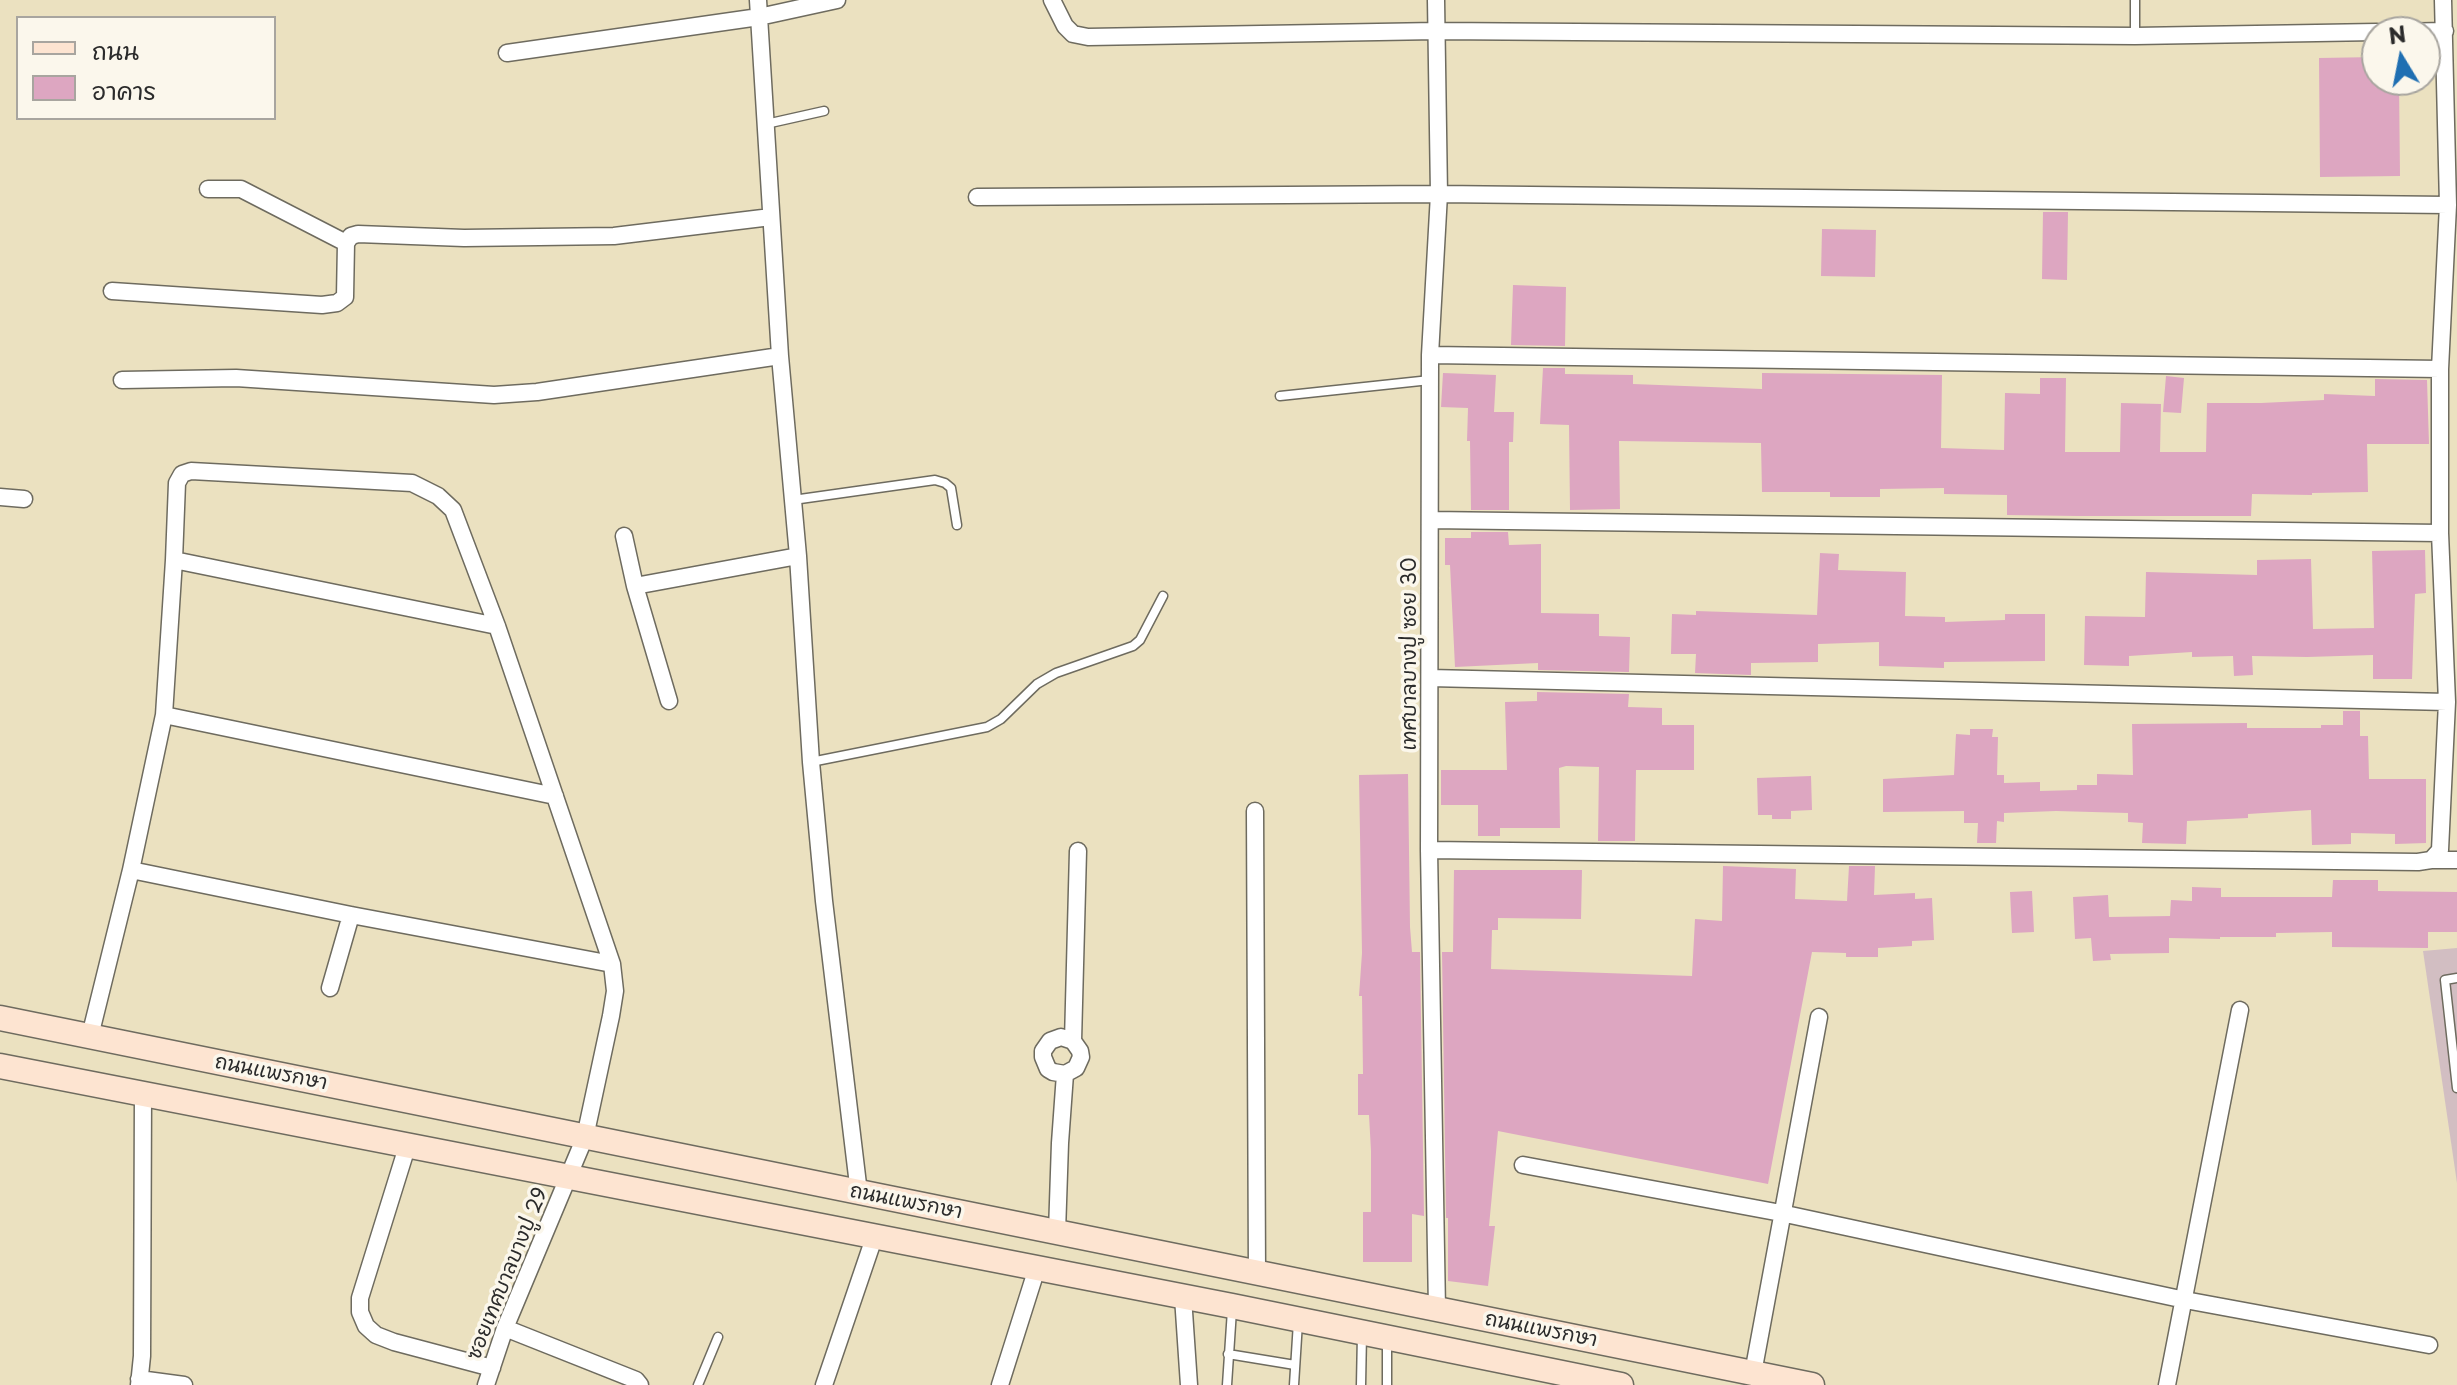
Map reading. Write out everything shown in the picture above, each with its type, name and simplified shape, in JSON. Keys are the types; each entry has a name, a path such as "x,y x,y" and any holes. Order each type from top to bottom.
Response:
{"main road":[{"name":"ถนนแพรกษา","path":"0,1018 1812,1385"},
{"name":"ถนนแพรกษา","path":"0,1066 1232,1306 1621,1385"}],"street":[{"path":"507,53 758,8 837,0"},
{"path":"1052,0 1065,26 1073,34 1088,37 1436,31 2135,36 2361,32"},
{"name":"เทศบาลบางปู ซอย 30","path":"1436,0 1439,194 1430,355 1429,850 1437,1309"},
{"path":"2431,860 2440,850 2447,702 2440,533 2440,369 2448,205 2443,0"},
{"path":"758,8 780,356 798,556 811,762 824,901 859,1193"},
{"path":"2441,31 2445,31"},
{"path":"208,189 241,189 346,243"},
{"path":"977,197 1439,194 2448,205"},
{"path":"112,291 322,305 337,303 345,297 346,243 351,236 358,234 464,238 614,236 771,217"},
{"path":"1430,355 2440,369"},
{"path":"122,380 236,378 494,395 537,392 780,356"},
{"name":"ซอยเทศบาลบางปู 29","path":"90,1036 131,870 164,715 177,483 182,474 191,471 412,483 438,496 453,510 497,626 612,964 615,991 585,1137 505,1328 486,1385"},
{"path":"0,497 24,499"},
{"path":"1430,520 2440,533"},
{"path":"624,536 635,586 669,701"},
{"path":"635,586 798,556"},
{"path":"174,560 497,626"},
{"path":"1430,678 2447,702"},
{"path":"164,715 555,796"},
{"path":"1255,811 1257,1273"},
{"path":"1429,850 2457,860"},
{"path":"1073,1041 1078,851"},
{"path":"131,870 612,964"},
{"path":"330,988 351,915"},
{"path":"2167,1385 2240,1010"},
{"path":"1753,1373 1819,1017"},
{"path":"1055,1038 1073,1041 1080,1051 1076,1068 1065,1074 1048,1069 1043,1051 1050,1041 1055,1038"},
{"path":"1057,1232 1065,1074"},
{"path":"143,1093 142,1356 139,1382 184,1385"},
{"path":"407,1147 360,1298 360,1312 366,1326 376,1335 492,1368"},
{"path":"1523,1165 1781,1213 2185,1300 2429,1345"},
{"path":"824,1385 874,1238"},
{"path":"1000,1385 1037,1268"},
{"path":"1183,1297 1189,1385"},
{"path":"505,1328 636,1380 640,1385"}],"lane":[{"path":"2135,0 2135,36"},
{"path":"766,124 824,111"},
{"path":"1280,396 1430,380"},
{"path":"793,500 935,480 951,488 957,525"},
{"path":"811,762 987,727 1001,719 1047,678 1133,646 1140,640 1163,596"},
{"path":"2457,978 2445,980 2457,1088"},
{"path":"1227,1385 1232,1306"},
{"path":"1294,1385 1298,1321"},
{"path":"1361,1385 1362,1333"},
{"path":"698,1385 718,1337"},
{"path":"1387,1337 1387,1385"},
{"path":"1228,1354 1295,1365"}],"shaded area":[{"path":"2457,948 2457,1183 2423,951"}],"building":[{"path":"2361,57 2361,96 2399,96 2400,176 2320,177 2319,58"},
{"path":"2043,212 2068,212 2067,280 2042,279"},
{"path":"1822,229 1876,230 1875,277 1821,276"},
{"path":"1513,285 1566,287 1565,346 1511,345"},
{"path":"1543,368 1565,368 1565,374 1633,375 1633,384 1762,389 1762,373 1942,375 1941,448 2004,450 2005,393 2040,394 2040,378 2066,378 2065,452 2120,452 2121,403 2161,404 2160,452 2206,452 2207,403 2324,400 2324,394 2375,396 2375,379 2427,380 2429,444 2367,444 2368,492 2252,494 2251,516 2077,516 2007,515 2007,495 1944,494 1944,488 1880,489 1880,497 1830,497 1830,492 1762,492 1761,443 1619,441 1620,509 1570,510 1569,425 1540,424"},
{"path":"1443,373 1496,375 1494,412 1514,412 1513,442 1509,442 1509,510 1471,510 1468,408 1441,407"},
{"path":"2166,376 2184,378 2181,413 2163,412"},
{"path":"1471,532 1508,532 1509,545 1541,544 1541,613 1599,614 1599,636 1630,637 1629,672 1538,670 1538,663 1455,667 1450,565 1445,565 1445,538 1471,538"},
{"path":"2425,550 2426,593 2415,594 2412,679 2373,679 2373,655 2252,656 2253,675 2234,676 2233,656 2192,657 2192,652 2129,656 2129,666 2084,665 2085,616 2145,617 2146,572 2257,575 2257,560 2311,559 2313,629 2374,628 2372,551"},
{"path":"1820,553 1839,554 1838,570 1906,572 1905,616 1945,617 1945,622 2005,620 2005,614 2045,614 2045,661 1944,662 1944,668 1879,666 1879,642 1818,644 1818,662 1751,663 1751,675 1695,673 1696,654 1671,654 1672,614 1696,615 1696,611 1817,615"},
{"path":"1537,692 1629,694 1628,707 1662,708 1662,725 1694,725 1694,770 1636,770 1635,841 1598,841 1599,767 1559,768 1560,828 1500,828 1500,836 1478,836 1478,805 1441,805 1441,770 1507,770 1505,702 1537,701"},
{"path":"2343,711 2360,711 2360,736 2368,736 2369,779 2426,779 2426,843 2395,844 2395,834 2351,833 2351,844 2312,845 2311,810 2248,814 2248,818 2187,821 2186,844 2142,843 2143,823 2128,822 2128,813 2004,813 2004,822 1997,821 1996,843 1977,843 1978,823 1964,823 1964,811 1883,812 1883,779 1954,775 1956,734 1970,735 1970,729 1993,729 1992,737 1998,737 1997,775 2004,775 2004,783 2040,782 2040,791 2077,790 2077,785 2097,785 2097,774 2133,775 2132,724 2247,723 2247,728 2321,728 2321,725 2343,725"},
{"path":"1408,774 1410,927 1412,952 1420,952 1424,1216 1412,1214 1412,1262 1363,1262 1363,1212 1371,1212 1371,1151 1369,1115 1358,1115 1358,1074 1363,1074 1362,996 1359,996 1362,953 1359,775"},
{"path":"1811,776 1812,810 1791,811 1791,819 1758,815 1757,778"},
{"path":"1723,866 1796,869 1795,899 1847,901 1849,866 1875,866 1874,895 1915,893 1915,899 1932,898 1934,940 1912,941 1912,946 1878,948 1878,957 1846,957 1846,953 1812,952 1768,1184 1498,1131 1489,1226 1495,1226 1488,1286 1448,1281 1442,952 1453,952 1454,870 1582,870 1581,919 1498,918 1498,930 1492,930 1491,969 1692,976 1695,919 1722,921"},
{"path":"2333,880 2378,880 2378,891 2457,892 2457,932 2428,932 2428,948 2332,947 2332,932 2276,933 2276,937 2169,938 2169,953 2110,954 2111,960 2093,961 2091,938 2075,939 2073,897 2108,895 2109,917 2170,916 2171,900 2192,901 2192,887 2221,888 2221,897 2332,897"},
{"path":"2032,891 2034,932 2012,933 2010,892"}]}
